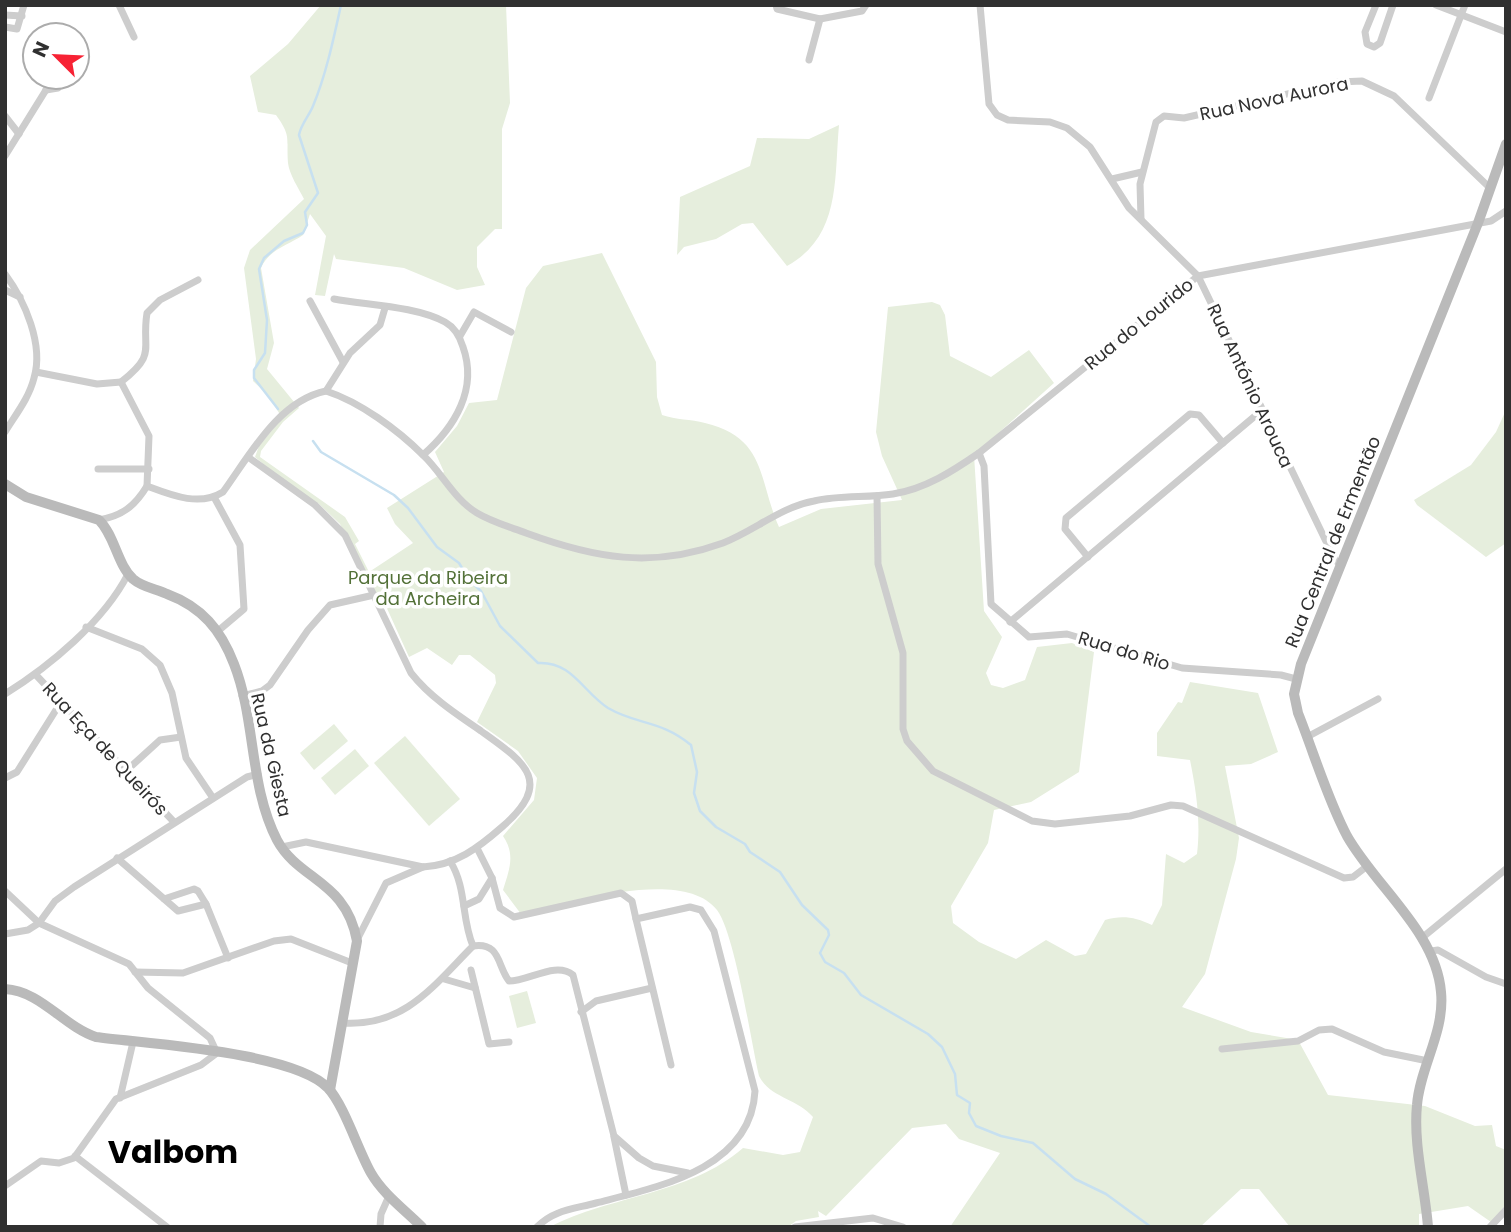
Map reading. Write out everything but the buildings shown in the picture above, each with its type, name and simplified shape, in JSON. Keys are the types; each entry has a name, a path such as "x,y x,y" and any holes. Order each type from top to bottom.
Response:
{"street":[{"path":"5,27 17,29 24,5"},
{"path":"119,5 134,37"},
{"path":"776,5 777,9 820,19 862,11 866,5"},
{"name":"Rua António Arouca","path":"980,5 989,104 997,115 1008,120 1050,122 1067,128 1090,147 1129,208 1198,276 1261,411 1335,560 1341,565"},
{"path":"1376,5 1365,32 1367,44 1374,47 1380,43 1393,5"},
{"path":"1436,5 1506,32"},
{"path":"1429,99 1465,5"},
{"path":"5,15 22,16"},
{"path":"809,60 820,19"},
{"name":"Rua Nova Aurora","path":"1142,219 1139,194 1142,172 1156,121 1164,116 1184,118 1339,82 1362,81 1380,87 1394,96 1490,188"},
{"path":"5,156 45,91"},
{"path":"8,118 27,120"},
{"path":"8,118 19,134"},
{"name":"Rua Central de Ermentão","path":"1428,1227 1416,1108 1441,1016 1441,991 1431,951 1423,937 1366,867 1346,833 1298,713 1296,679 1478,223 1506,144"},
{"path":"1112,179 1142,172"},
{"name":"Rua do Lourido","path":"326,391 372,416 423,455 458,498 477,513 565,547 624,559 720,544 786,510 814,500 877,496 926,485 979,453 1198,276 1491,221 1506,211"},
{"path":"5,275 20,297 36,354 36,372 26,401 5,432"},
{"path":"36,372 97,384 121,382 138,369 147,352 148,313 160,300 198,280"},
{"path":"5,290 20,297"},
{"path":"334,299 409,310 446,322 460,336 469,364 468,386 456,419 423,455"},
{"path":"310,301 343,362"},
{"path":"147,486 191,499 214,497 223,492 281,416 305,398 326,391 343,362 380,324 385,308"},
{"path":"460,336 474,312 511,332"},
{"path":"99,520 124,512 137,502 147,486 149,436 121,382"},
{"path":"1010,622 1261,411"},
{"path":"1088,557 1065,529 1066,518 1190,414 1199,415 1223,443"},
{"name":"Rua do Rio","path":"979,453 984,466 991,604 1029,637 1068,634 1182,668 1281,675 1296,679"},
{"path":"248,457 333,520 345,535 411,673 425,691 516,756 529,776 530,790 526,804 478,850 450,861 422,867 386,883 357,941 330,1090"},
{"path":"99,469 149,469"},
{"path":"5,484 26,497 99,520 107,528 128,574 114,599 36,676 5,694"},
{"path":"877,496 877,564 903,653 903,729 907,741 933,771 1032,821 1055,824 1129,816 1183,806 1344,877 1353,877 1366,867"},
{"path":"214,497 240,545 244,609 218,631"},
{"name":"Rua da Giesta","path":"128,574 139,583 190,604 207,617 218,631 235,667 267,818 282,847 342,903 353,920 357,941"},
{"path":"242,696 262,691 270,685 308,629 330,605 374,595"},
{"path":"86,627 142,649 160,665 172,693 186,758 213,798"},
{"name":"Rua Eça de Queirós","path":"36,676 174,822"},
{"path":"1307,737 1378,699"},
{"path":"5,778 17,772 61,702"},
{"path":"126,771 160,740 181,737"},
{"path":"5,934 39,923 55,901 117,858 247,777 258,774"},
{"path":"282,847 306,842 422,867"},
{"path":"478,850 492,878 500,908 506,915 514,917 621,892 632,901 671,1065"},
{"path":"117,858 178,911 206,904"},
{"path":"450,861 461,884 465,923 474,946"},
{"path":"1423,937 1506,869"},
{"path":"464,906 479,899 492,878"},
{"path":"164,899 194,889 206,904 228,958"},
{"path":"5,891 39,923 116,956 135,972 148,988 210,1038 217,1053"},
{"path":"537,1227 558,1212 626,1195 689,1173 723,1155 747,1127 754,1109 752,1071 708,917 701,910 690,907 636,919"},
{"path":"135,972 183,973 274,941 291,939 352,963"},
{"path":"343,1023 382,1021 405,1009 444,979 474,946"},
{"path":"474,946 489,947 497,953 509,981 566,969 573,975 614,1136 626,1195"},
{"path":"1431,951 1438,950 1486,977 1506,984"},
{"path":"471,970 489,1044 509,1042"},
{"path":"444,979 475,988"},
{"path":"581,1012 596,1001 652,988"},
{"path":"5,989 24,991 82,1032 292,1067 317,1078 330,1090 372,1175 389,1196 422,1227"},
{"path":"1222,1049 1298,1041 1319,1030 1332,1029 1384,1052 1428,1061"},
{"path":"120,1098 133,1042"},
{"path":"5,1186 41,1161 59,1163 75,1156 100,1118 120,1098 201,1065 217,1053"},
{"path":"614,1136 653,1166 689,1173"},
{"path":"75,1156 167,1227"},
{"path":"380,1227 382,1210 389,1196"},
{"path":"1490,1227 1506,1210"},
{"path":"795,1227 873,1218 903,1227"}],"green space":[{"name":"Parque da Ribeira da Archeira","path":"321,5 506,5 510,103 502,129 502,229 495,229 477,247 477,267 485,285 457,290 404,268 336,259 334,254 325,296 315,295 326,236 310,214 303,235 274,252 261,268 274,343 267,369 299,408 283,422 261,451 260,457 345,517 359,541 355,544 369,572 413,543 395,524 387,508 444,472 435,452 457,426 469,403 497,400 526,288 543,266 602,253 656,362 657,397 662,415 705,423 740,439 757,463 779,527 821,509 902,500 882,456 876,432 888,307 932,302 940,305 945,315 950,356 991,377 1029,350 1054,383 974,455 984,611 1002,637 986,673 991,685 1003,688 1025,680 1037,647 1072,643 1094,652 1079,772 1031,802 994,810 988,843 951,906 953,923 979,942 1016,959 1046,940 1075,956 1086,954 1105,920 1128,918 1152,925 1162,905 1166,854 1184,863 1197,854 1198,830 1196,794 1190,760 1157,756 1157,733 1178,702 1182,703 1190,682 1258,693 1278,752 1251,764 1225,766 1239,838 1236,859 1205,974 1182,1007 1251,1032 1298,1040 1328,1095 1425,1106 1475,1126 1492,1125 1496,1146 1506,1150 1506,1205 1491,1222 1468,1206 1419,1214 1419,1227 1290,1227 1259,1189 1241,1189 1200,1227 950,1227 1000,1153 959,1139 946,1124 912,1128 826,1216 818,1211 819,1217 796,1221 788,1227 550,1227 574,1216 699,1176 722,1164 743,1148 783,1155 800,1152 813,1117 770,1089 759,1076 730,941 717,910 701,897 678,891 652,889 594,897 521,914 503,890 510,856 503,836 534,800 537,778 518,751 477,722 496,683 495,675 470,655 459,655 452,665 427,648 409,657 385,604 378,602 340,524 318,503 307,501 255,457 259,446 282,418 269,396 253,381 256,359 244,268 250,250 304,199 289,167 284,128 276,115 258,112 250,76 288,44"},
{"path":"839,125 831,205 826,223 805,254 787,266 753,223 742,224 716,239 684,247 677,255 680,197 750,166 757,138 809,139"},
{"path":"1506,410 1506,543 1486,557 1414,500 1471,465 1496,432"},
{"path":"334,724 348,741 314,770 300,753"},
{"path":"405,736 460,799 429,826 374,763"},
{"path":"355,749 369,766 335,795 321,778"},
{"path":"527,991 536,1023 517,1028 509,996"}],"waterway":[{"path":"278,409 254,378 254,370 265,353 267,320 259,269 264,258 284,241 303,233 307,225 305,212 318,193 299,135 322,82 341,5"},
{"path":"313,441 321,452 394,495 408,508 437,547 459,563 470,581 481,591 500,626 538,663 560,667 608,708 669,731 691,745 697,772 694,793 700,811 716,827 745,844 750,852 780,872 802,905 828,930 829,935 820,953 825,962 844,973 861,995 928,1034 942,1047 955,1074 957,1095 970,1103 969,1113 976,1126 1001,1136 1033,1143 1075,1179 1106,1194 1151,1227"}],"district":[{"name":"Valbom","path":"173,1152"}]}
